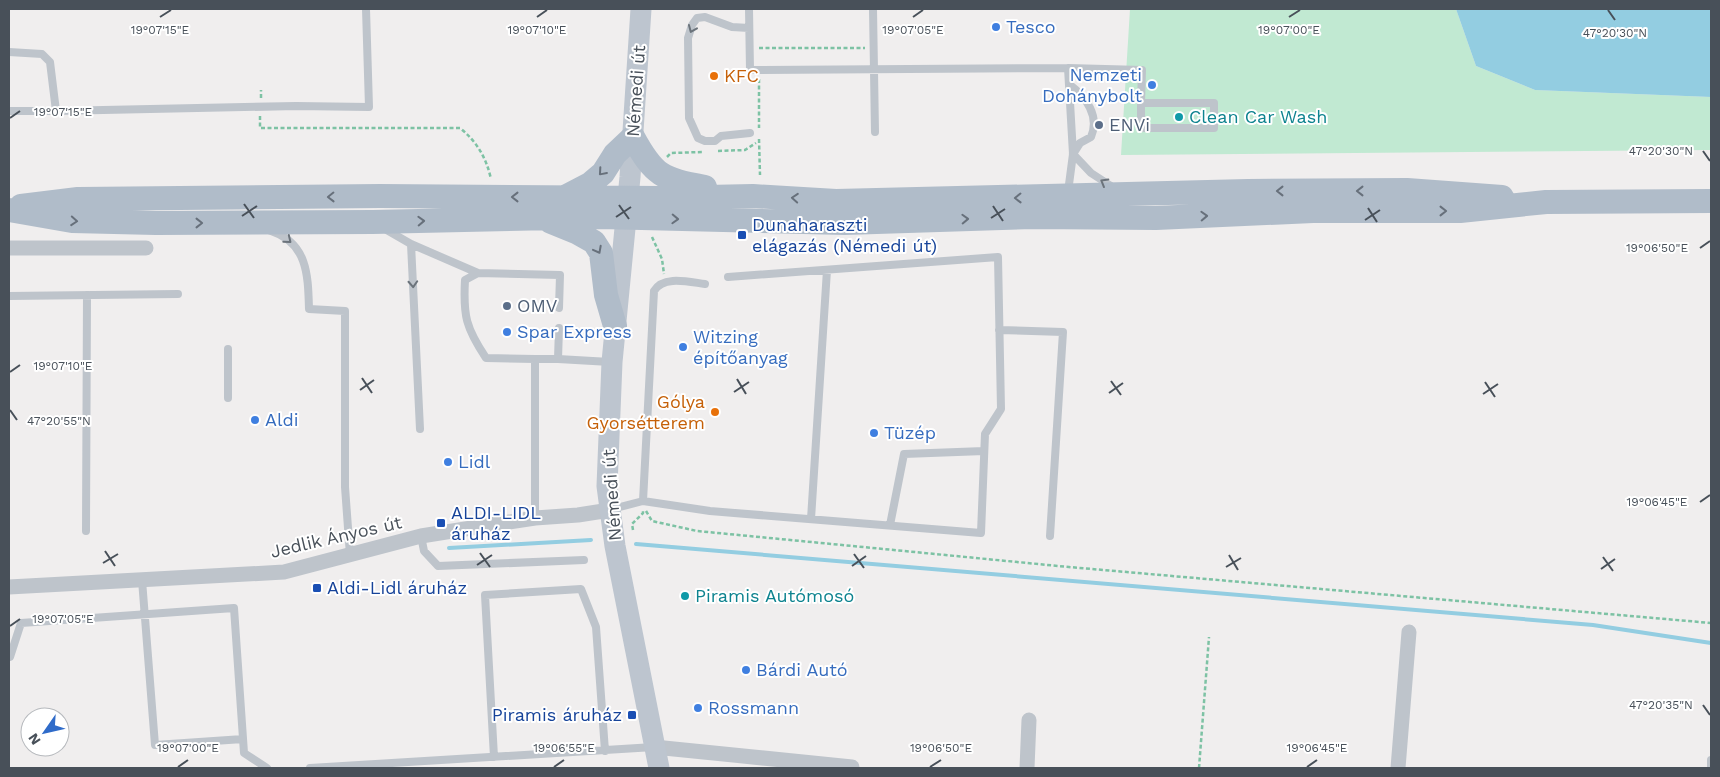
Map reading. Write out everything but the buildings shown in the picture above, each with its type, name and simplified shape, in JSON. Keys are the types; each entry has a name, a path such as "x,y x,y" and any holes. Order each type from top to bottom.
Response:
{"main road":[{"name":"Némedi út","path":"641,9 633,137 612,362 607,459 610,510 617,556 659,768"},
{"path":"564,197 590,184 603,174 615,154 633,137 655,172 673,181 756,185 836,201 1313,211 1460,211 1546,202 1711,201"},
{"path":"9,210 72,221 243,223 542,218 627,208 756,185"},
{"path":"9,210 30,204 78,199 380,196 564,197 627,208 845,223 1033,217 1078,206 1145,195 1248,191 1407,190 1459,192 1546,202"},
{"path":"542,218 578,232 594,242 601,253 606,295 615,326"}],"street":[{"path":"9,248 146,248"},
{"name":"Jedlik Ányos út","path":"9,587 284,572 421,536 535,518 578,515 610,510"},
{"path":"1398,768 1409,632"},
{"path":"1027,768 1029,720"},
{"path":"654,747 852,767"}],"lane":[{"path":"9,111 261,106 369,107 366,9"},
{"path":"749,9 750,70 1068,68 1142,70 1141,103 1141,128 1214,128 1214,103 1141,103"},
{"path":"873,9 874,132"},
{"path":"750,28 732,27 705,17 697,18 692,24 688,38 689,118 698,138 705,141 715,141 722,136 750,133"},
{"path":"9,52 42,54 50,62 56,111"},
{"path":"1033,217 1055,206 1078,206 1068,68"},
{"path":"1070,85 1081,94 1090,106 1094,118 1091,137 1080,144 1073,154"},
{"path":"1073,154 1105,184 1145,195"},
{"path":"373,222 411,244 478,273 560,276 559,308"},
{"path":"243,223 288,238 296,248 308,270 309,309 345,311 345,487 350,555"},
{"path":"411,244 420,429"},
{"path":"610,510 643,501 710,511 981,533 985,434 1001,409 998,258 728,277"},
{"path":"811,519 827,270"},
{"path":"478,273 466,280 465,318 471,336 486,358 612,362"},
{"path":"643,501 654,291 657,285 664,282 705,284"},
{"path":"9,296 178,294"},
{"path":"86,531 87,295"},
{"path":"558,360 559,328"},
{"path":"999,330 1063,332 1050,536"},
{"path":"228,349 228,398"},
{"path":"535,360 535,518"},
{"path":"890,526 904,454 984,451"},
{"path":"421,536 424,551 438,566 584,560"},
{"path":"142,580 155,745 243,740"},
{"path":"494,757 485,595 581,589 596,626 605,751"},
{"path":"10,656 21,623 234,608 244,753 267,768"},
{"path":"310,768 654,747"},
{"path":"1711,760 1711,768"}],"path":[{"path":"759,48 873,48"},
{"path":"261,90 260,128 460,128 469,136 485,157 492,183"},
{"path":"756,185 759,133"},
{"path":"650,233 662,259 664,282"},
{"path":"633,530 632,524 643,513 643,501"},
{"path":"643,501 652,521 697,531 1060,566 1711,623"},
{"path":"1200,768 1209,637"}],"green space":[{"path":"1130,9 1456,9 1476,66 1535,90 1711,97 1711,150 1121,155"}],"water":[{"path":"1456,9 1711,9 1711,97 1535,90 1476,66"}],"waterway":[{"path":"449,548 591,540"},
{"path":"636,544 1593,625 1711,643"}],"place":[{"name":"Tesco","path":"996,27"},
{"name":"KFC","path":"714,76"},
{"name":"Nemzeti Dohánybolt","path":"1152,85"},
{"name":"Clean Car Wash","path":"1179,117"},
{"name":"ENVi","path":"1099,125"},
{"name":"Dunaharaszti elágazás (Némedi út)","path":"742,235"},
{"name":"OMV","path":"507,306"},
{"name":"Spar Express","path":"507,332"},
{"name":"Witzing építőanyag","path":"683,347"},
{"name":"Gólya Gyorsétterem","path":"715,412"},
{"name":"Aldi","path":"255,420"},
{"name":"Tüzép","path":"874,433"},
{"name":"Lidl","path":"448,462"},
{"name":"ALDI-LIDL áruház","path":"441,523"},
{"name":"Aldi-Lidl áruház","path":"317,588"},
{"name":"Piramis Autómosó","path":"685,596"},
{"name":"Bárdi Autó","path":"746,670"},
{"name":"Rossmann","path":"698,708"},
{"name":"Piramis áruház","path":"632,715"}]}
